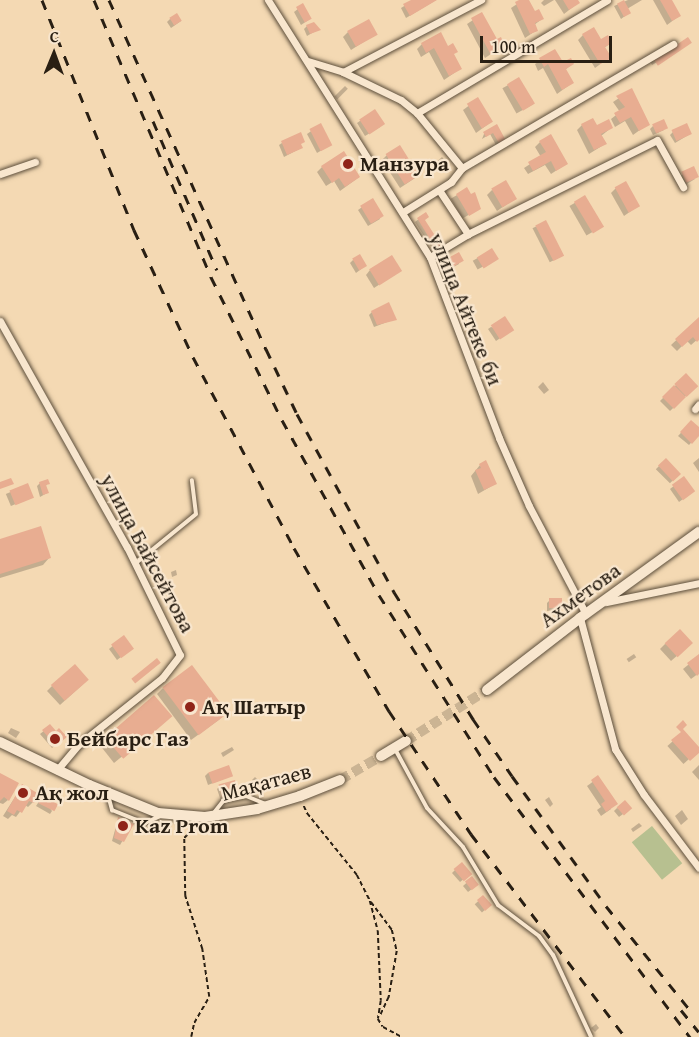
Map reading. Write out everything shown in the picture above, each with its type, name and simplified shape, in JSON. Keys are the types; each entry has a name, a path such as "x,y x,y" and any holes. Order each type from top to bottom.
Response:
{"main road":[{"name":"Ахметова","path":"487,690 583,616 698,533"},
{"path":"381,756 406,741"},
{"name":"Мақатаев","path":"0,742 107,792 158,813 166,814 208,817 269,806 340,780"}],"street":[{"name":"улица Айтеке би","path":"268,0 430,257 499,438 529,506 583,616 615,749 644,795 699,868"},
{"path":"343,72 481,0"},
{"path":"417,113 607,0"},
{"path":"403,212 451,182 462,168 673,44"},
{"path":"308,61 343,72 401,100 417,113 462,168"},
{"path":"430,257 468,234 657,140 683,187"},
{"path":"0,174 35,162"},
{"path":"439,190 468,234"},
{"name":"улица Байсейтова","path":"0,321 135,564 180,655 162,678 78,745 57,770"},
{"path":"603,603 699,583"}],"lane":[{"path":"135,564 196,514 192,480"},
{"path":"394,748 427,808 463,847 498,905 539,936 553,955 591,1037"}],"path":[{"path":"300,796 307,813 357,875 370,902 378,931 381,1001 378,1019 383,1027 402,1037"},
{"path":"191,1037 194,1023 209,997 202,949 185,896 184,838 208,817"},
{"path":"370,902 392,930 397,951 389,997 378,1019"}],"green space":[{"path":"652,826 682,863 662,880 632,842"}],"building":[{"path":"411,0 437,0 410,16 403,4"},
{"path":"529,0 535,11 539,9 544,19 535,23 538,31 530,34 515,2"},
{"path":"563,0 578,0 580,3 569,10"},
{"path":"624,0 631,13 624,17 617,4"},
{"path":"660,0 672,0 681,16 672,21"},
{"path":"303,3 312,19 305,23 296,7"},
{"path":"482,12 497,39 501,37 503,42 499,44 502,48 491,55 471,18"},
{"path":"177,13 182,21 174,25 169,18"},
{"path":"369,19 378,35 356,47 347,31"},
{"path":"314,22 321,30 310,34 306,25"},
{"path":"594,27 601,39 608,35 612,43 605,47 612,58 600,64 582,34"},
{"path":"441,32 448,46 453,43 458,52 454,54 462,69 449,76 434,48 426,53 421,43"},
{"path":"688,37 692,43 658,66 654,60"},
{"path":"555,49 563,62 571,58 574,64 566,69 574,83 562,90 548,64 544,67 539,58"},
{"path":"519,77 535,104 523,111 507,84"},
{"path":"632,88 650,125 639,131 631,117 620,123 614,113 625,107 616,96"},
{"path":"478,97 493,122 482,129 467,104"},
{"path":"375,109 385,124 369,135 359,120"},
{"path":"593,118 597,125 609,119 613,128 601,134 607,144 594,150 581,124"},
{"path":"664,119 668,128 656,133 652,124"},
{"path":"321,123 332,145 321,151 309,129"},
{"path":"687,123 692,134 676,141 671,130"},
{"path":"497,124 505,139 499,143 493,133 486,137 483,132"},
{"path":"301,132 305,142 301,144 303,148 287,155 281,141"},
{"path":"551,134 568,164 556,171 551,161 533,171 528,162 546,152 539,141"},
{"path":"400,145 419,176 405,185 386,154"},
{"path":"344,151 360,177 345,187 339,178 332,183 321,166"},
{"path":"694,166 699,177 686,183 681,172"},
{"path":"506,180 517,199 502,208 491,188"},
{"path":"626,181 640,206 629,213 615,187"},
{"path":"467,187 471,194 475,192 481,209 469,216 456,194"},
{"path":"585,195 604,227 593,233 574,202"},
{"path":"373,198 384,216 371,224 360,206"},
{"path":"426,212 429,217 425,220 441,245 436,249 417,218"},
{"path":"546,220 564,256 553,261 535,225"},
{"path":"492,248 499,259 484,269 477,258"},
{"path":"459,252 464,261 451,268 446,259"},
{"path":"360,254 367,266 359,271 352,258"},
{"path":"392,255 402,271 379,285 369,269"},
{"path":"389,302 397,320 377,325 371,311"},
{"path":"505,316 514,330 500,340 491,325"},
{"path":"699,317 699,340 697,342 693,337 682,347 675,339"},
{"path":"686,373 698,386 687,397 674,384"},
{"path":"674,385 686,397 674,409 662,397"},
{"path":"691,420 699,427 699,436 692,444 680,432"},
{"path":"666,458 681,474 673,482 658,466"},
{"path":"486,460 497,484 484,490 475,470 481,468 479,464"},
{"path":"684,476 695,491 683,500 672,485"},
{"path":"11,478 14,484 0,489 0,482"},
{"path":"48,479 50,484 46,485 49,493 43,495 39,482"},
{"path":"28,483 34,498 15,505 9,490"},
{"path":"41,526 51,558 0,574 0,539"},
{"path":"549,598 562,598 562,608 549,608"},
{"path":"680,629 693,643 678,657 665,643"},
{"path":"124,635 134,649 121,658 111,644"},
{"path":"699,654 699,674 697,676 687,663"},
{"path":"157,658 161,663 135,683 131,679"},
{"path":"75,664 89,680 65,701 51,685"},
{"path":"192,665 228,713 199,735 162,687"},
{"path":"154,695 172,716 123,759 105,738"},
{"path":"683,720 687,725 683,729 699,747 699,753 690,761 671,740 681,732 676,727"},
{"path":"50,724 56,731 59,728 67,737 56,746 42,730"},
{"path":"229,765 233,776 212,784 208,773"},
{"path":"0,773 19,783 9,801 4,797 0,801"},
{"path":"598,775 618,804 606,812 601,804 605,801 591,780"},
{"path":"235,780 239,795 223,800 219,784"},
{"path":"22,784 39,794 34,803 29,801 22,813 17,810 14,815 7,811"},
{"path":"42,796 58,804 54,811 38,803"},
{"path":"625,800 632,808 624,816 617,807"},
{"path":"118,817 134,824 124,842 114,838"},
{"path":"462,862 472,874 464,881 454,869"},
{"path":"472,876 479,885 472,890 465,882"},
{"path":"483,895 492,905 485,911 477,900"}],"tunnel":[{"path":"406,741 487,690"},
{"path":"340,780 381,756"}],"railway":[{"path":"42,0 134,230 193,357 294,548 389,711 471,834 625,1037"},
{"path":"94,0 211,277 282,420 379,595 494,777 690,1037"},
{"path":"109,0 297,414 394,592 473,719 512,776 606,906 693,1014"},
{"path":"153,121 217,270"},
{"path":"681,1010 699,1032"}],"place":[{"name":"Манзура","path":"348,164"},
{"name":"Ақ Шатыр","path":"190,707"},
{"name":"Бейбарс Газ","path":"55,739"},
{"name":"Ақ жол","path":"23,793"},
{"name":"Kaz Prom","path":"123,826"}]}
